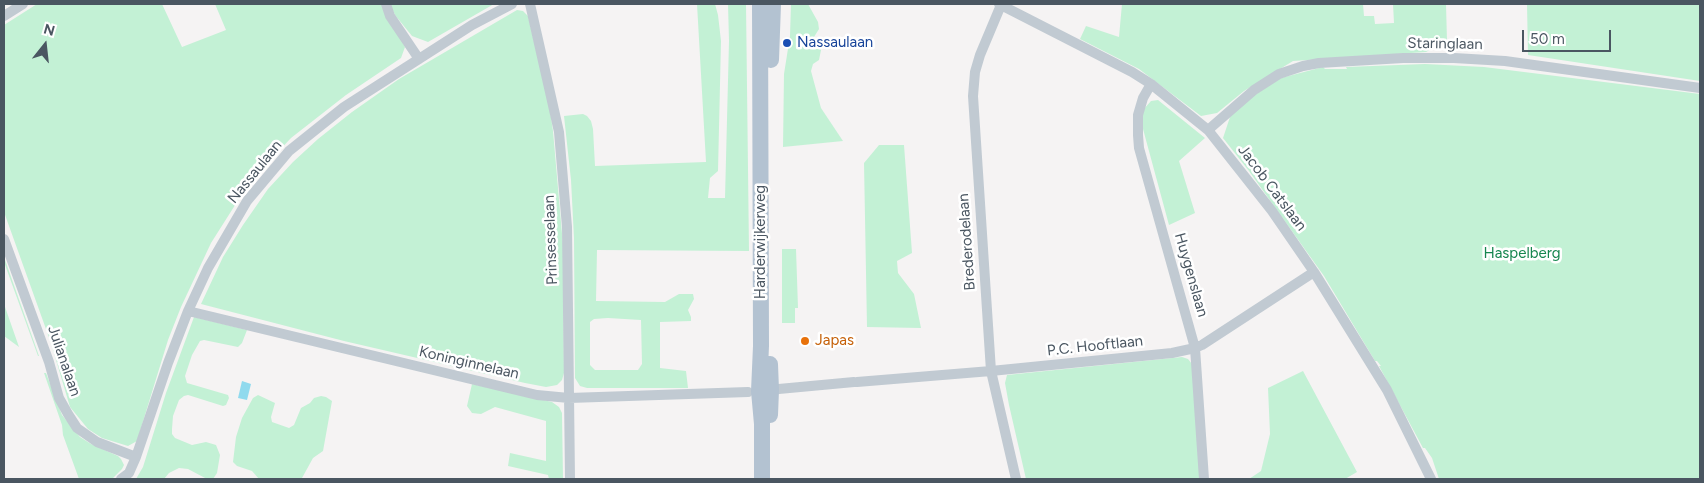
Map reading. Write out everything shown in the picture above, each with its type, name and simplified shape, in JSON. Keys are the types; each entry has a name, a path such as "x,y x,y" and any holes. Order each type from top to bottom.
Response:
{"main road":[{"name":"Harderwijkerweg","path":"760,4 762,346 760,391 762,479"},
{"name":"Harderwijkerweg","path":"770,479 769,424 760,391 769,346 773,4"}],"street":[{"path":"4,16 23,4"},
{"path":"386,4 390,16 419,59"},
{"name":"Nassaulaan","path":"121,479 128,473 136,456 168,363 188,311 208,268 248,201 289,151 344,107 472,25 512,4"},
{"name":"Prinsesselaan","path":"530,4 559,132 568,227 570,479"},
{"name":"Jacob Catslaan","path":"1000,4 1106,58 1151,84 1208,130 1272,211 1314,272 1387,390 1431,479"},
{"name":"Brederodelaan","path":"1000,4 975,72 973,96 990,371 1016,479"},
{"name":"Staringlaan","path":"1208,130 1254,90 1279,74 1319,63 1403,58 1454,58 1505,62 1700,88"},
{"name":"Huygenslaan","path":"1151,84 1143,98 1138,115 1139,148 1195,348 1204,479"},
{"name":"Julianalaan","path":"4,239 49,362 59,398 68,414 78,428 97,442 136,456"},
{"name":"P.C. Hooftlaan","path":"760,391 1172,353 1202,345 1314,272"},
{"name":"Koninginnelaan","path":"188,311 537,395 569,398 760,391"}],"green space":[{"path":"37,4 162,4 182,47 226,30 215,4 382,4 405,47 401,58 346,95 291,138 244,191 211,243 181,307 168,340 137,441 128,446 102,438 88,429 70,407 51,343 4,212 4,25"},
{"path":"390,4 494,4 428,42 412,36 395,15"},
{"path":"697,4 715,4 718,15 721,41 718,171 710,178 708,198 725,198 729,41 728,4 746,4 749,251 597,250 596,301 665,302 679,294 693,294 694,299 688,310 691,321 660,322 660,368 686,371 688,388 587,388 580,386 575,378 574,238 571,180 564,116 583,114 591,121 595,166 706,162","holes":["608,318 641,320 642,364 638,370 595,370 590,365 590,322 594,319"]},
{"path":"791,4 808,4 818,22 819,29 814,37 821,50 819,60 813,64 811,71 821,108 843,141 783,147 784,74 790,36"},
{"path":"1122,4 1363,4 1364,16 1374,16 1375,24 1394,23 1393,4 1446,4 1447,41 1426,52 1293,61 1244,91 1217,113 1201,116 1139,69 1080,39 1086,26 1119,37"},
{"path":"1527,4 1700,4 1700,81 1528,55"},
{"path":"517,10 523,11 528,16 550,110 553,131 563,245 564,373 562,380 557,385 546,387 525,383 344,341 201,304 223,257 243,225 268,189 293,162 352,112 399,79"},
{"name":"Haspelberg","path":"1425,64 1484,67 1700,94 1700,479 1439,479 1432,458 1423,448 1379,366 1381,366 1375,361 1324,276 1223,138 1230,117 1245,101 1281,78 1323,67 1325,69 1347,69 1346,67"},
{"path":"1158,100 1205,138 1179,161 1195,213 1169,225 1143,129 1143,110 1151,101"},
{"path":"879,145 904,145 912,253 897,261 898,273 914,294 921,328 867,327 864,163"},
{"path":"782,249 796,249 798,308 795,308 795,323 782,323"},
{"path":"4,257 39,356 4,262"},
{"path":"4,304 19,347 4,336"},
{"path":"194,317 247,330 242,343 238,347 204,340 200,341 192,355 185,376 187,383 228,395 229,398 226,405 223,406 188,395 179,400 173,416 172,434 175,438 192,445 206,442 216,445 220,455 217,473 213,479 207,479 188,469 179,468 169,473 164,479 136,479 143,467 166,393"},
{"path":"1182,357 1188,359 1192,364 1200,479 1026,479 1009,405 1005,383 1007,375"},
{"path":"1303,371 1357,472 1345,479 1249,479 1261,471 1270,434 1268,388"},
{"path":"44,373 46,373 62,415 80,437 121,459 124,465 113,478 79,479"},
{"path":"472,384 552,402 559,407 562,413 563,479 549,479 548,475 508,466 510,453 546,461 546,421 495,407 481,414 472,413 467,406"},
{"path":"258,395 275,403 271,417 272,422 289,428 294,425 301,408 310,403 314,398 321,396 332,401 323,451 313,458 302,478 259,479 252,471 237,466 233,462 236,437 242,418 253,398"}],"water":[{"path":"242,381 251,384 247,400 238,398"}],"place":[{"name":"Nassaulaan","path":"787,43"},
{"name":"Japas","path":"805,341"}]}
